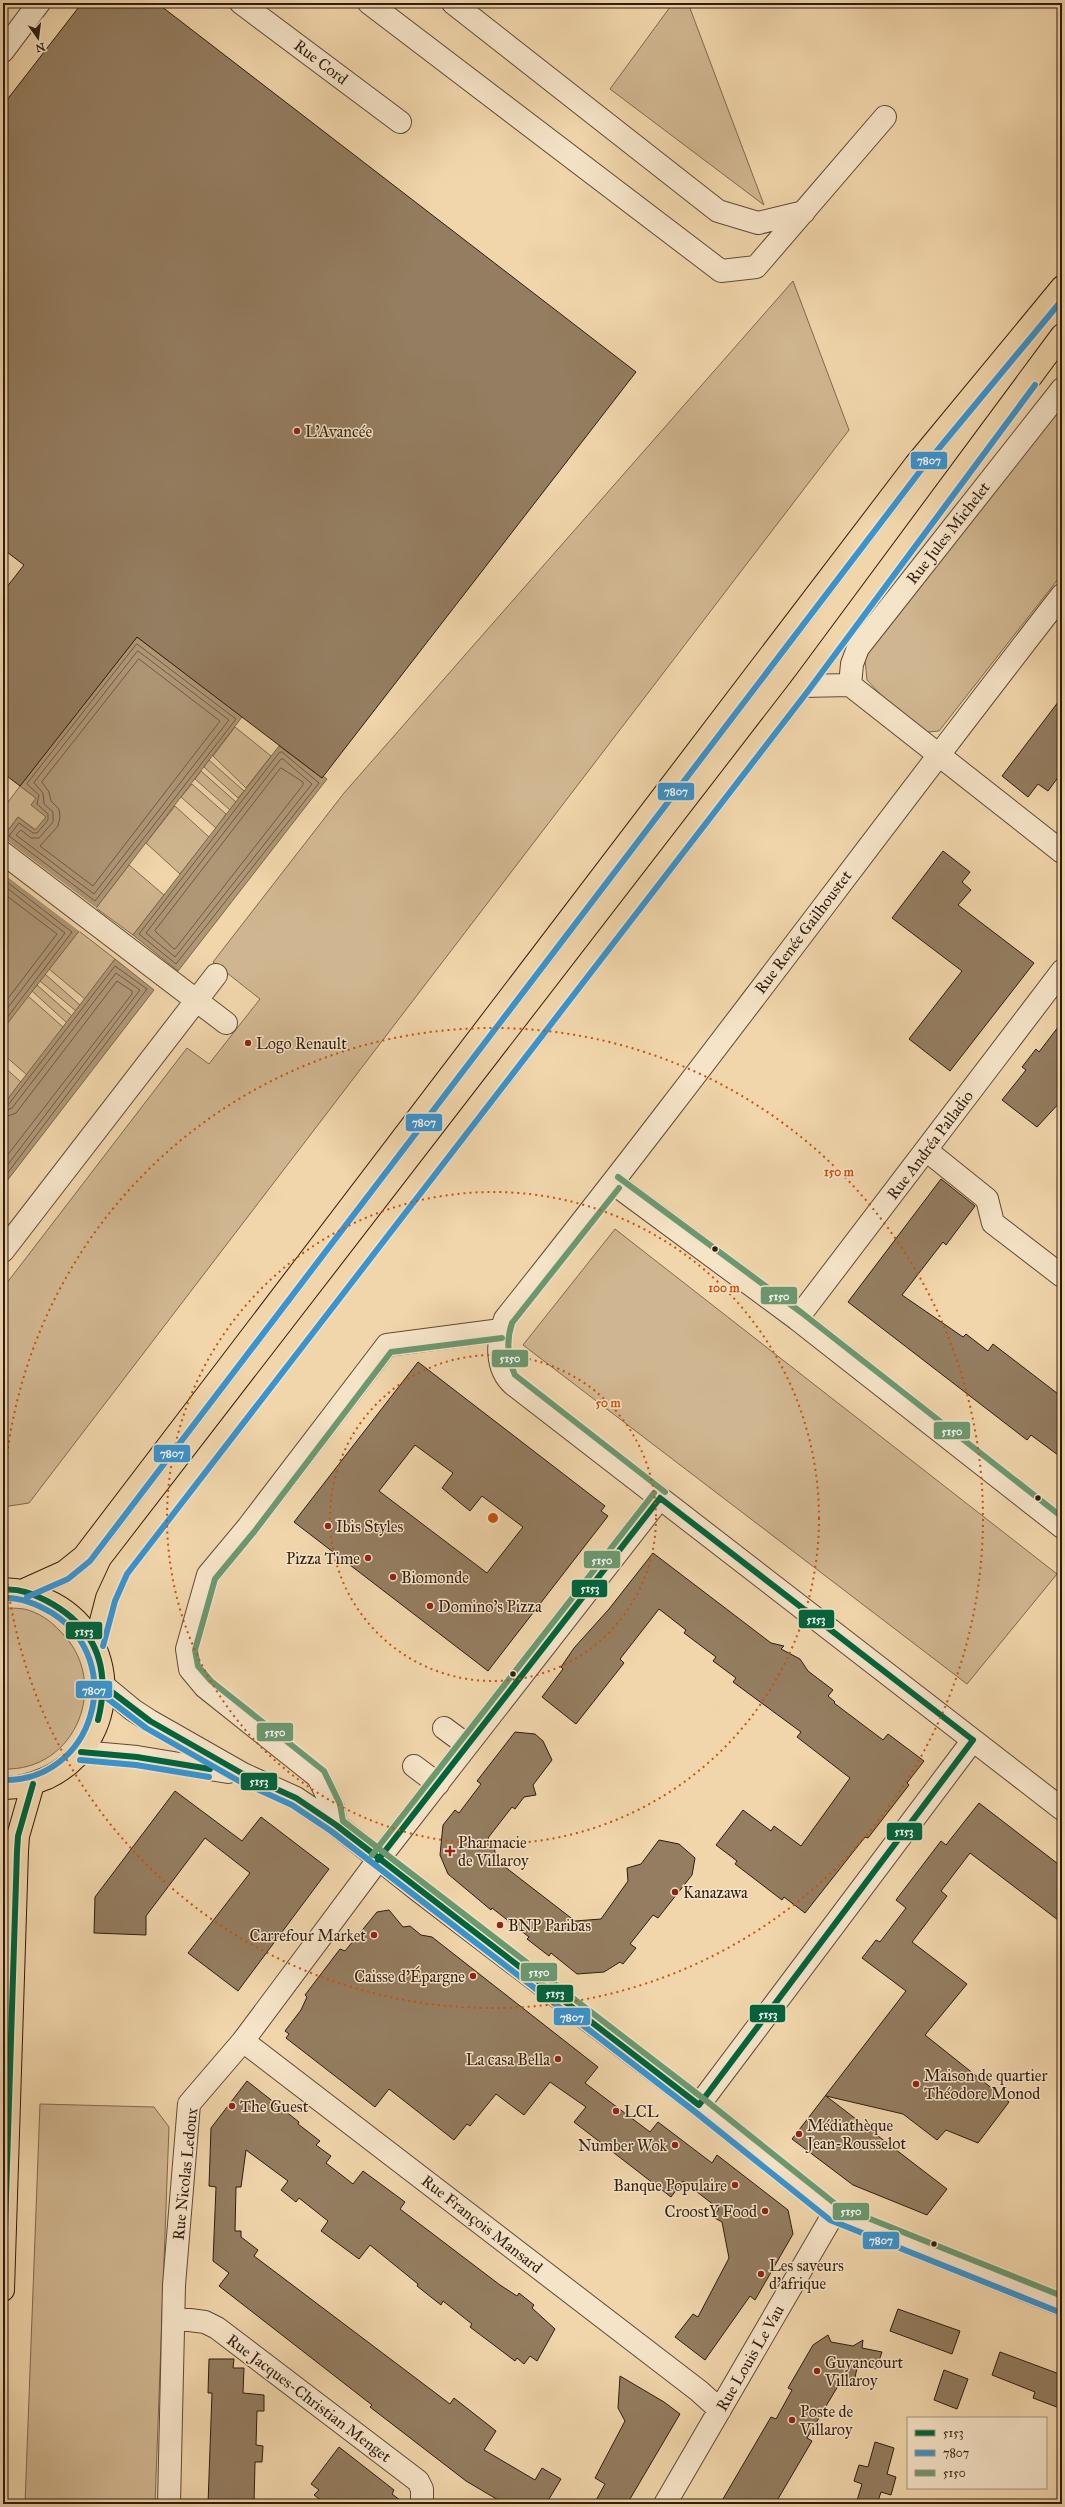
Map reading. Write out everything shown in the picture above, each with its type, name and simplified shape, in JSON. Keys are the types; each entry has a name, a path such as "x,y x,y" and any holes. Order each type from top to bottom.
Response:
{"main road":[{"path":"13,1590 64,1572 84,1556 915,465 1062,287"},
{"path":"95,1644 107,1598 120,1570 802,686 1062,335"},
{"path":"1015,397 1062,340"},
{"path":"3,1788 33,1784 60,1772 81,1752 96,1726 102,1709 104,1686 95,1644 76,1619 58,1605 13,1590"},
{"path":"3,2290 17,1851 18,1836 33,1784"}],"street":[{"path":"3,51 39,3"},
{"name":"Rue Cord","path":"241,3 400,122"},
{"path":"369,3 721,271 756,267 885,117"},
{"path":"453,3 718,210 758,223 804,212"},
{"name":"Rue Jules Michelet","path":"850,685 852,664 858,648 1062,388"},
{"name":"Rue Renée Gailhoustet","path":"501,1330 505,1319 613,1183 937,754 1062,595"},
{"path":"802,686 850,685 1062,852"},
{"path":"3,853 226,1022"},
{"name":"Rue Andréa Palladio","path":"797,1319 1062,971"},
{"path":"3,1251 216,975"},
{"path":"926,1150 987,1199 993,1223 1062,1276"},
{"path":"613,1183 797,1319 1062,1527"},
{"path":"336,1825 333,1807 318,1777 205,1687 190,1669 188,1649 208,1575 248,1527 387,1345 501,1330 500,1358 508,1380 1062,1809"},
{"name":"Rue Nicolas Ledoux","path":"168,2504 174,2285 189,2104 243,2041 378,1860 660,1498"},
{"path":"104,1686 133,1710 243,1774 296,1798 336,1825 378,1860 699,2105 834,2213 1061,2302"},
{"path":"444,1728 467,1745"},
{"path":"699,2105 973,1740"},
{"path":"81,1752 137,1757 243,1774"},
{"path":"414,1766 438,1784"},
{"name":"Rue François Mansard","path":"243,2041 699,2392 720,2410"},
{"name":"Rue Louis Le Vau","path":"665,2504 834,2213"},
{"name":"Rue Jacques-Christian Menget","path":"174,2318 205,2322 223,2333 418,2481 422,2489 422,2504"}],"shaded area":[{"path":"673,3 688,3 764,205 610,89"},
{"path":"793,281 849,430 29,1503 3,1507 3,1288 187,1048 209,1064 260,999 213,962 344,793"},
{"path":"1062,401 1062,574 939,731 927,732 884,698 867,680 865,660 874,638"},
{"path":"235,727 271,756 246,788 213,756"},
{"path":"209,760 244,791 238,798 204,767"},
{"path":"201,771 236,802 230,810 195,779"},
{"path":"192,784 226,814 216,828 181,797"},
{"path":"20,786 36,798 46,817 36,830 18,817 3,837 3,809"},
{"path":"175,806 209,837 180,874 146,843"},
{"path":"129,865 164,895 133,935 96,908"},
{"path":"79,931 115,959 85,999 49,969"},
{"path":"45,974 80,1005 76,1011 40,981"},
{"path":"37,985 72,1016 67,1023 32,991"},
{"path":"28,996 63,1027 27,1075 3,1054 3,1029"},
{"path":"3,1066 21,1082 3,1105"},
{"path":"615,1229 1057,1574 967,1684 523,1345"},
{"path":"3,1608 24,1609 34,1612 48,1620 60,1631 76,1651 83,1674 84,1697 79,1720 67,1740 50,1756 29,1766 3,1769"},
{"path":"40,2104 154,2107 169,2127 155,2504 25,2504"}],"water":[{"path":"137,637 242,717 96,908 3,837 18,817 35,830 46,817 31,805 36,798 20,786"},
{"path":"279,746 322,778 323,776 327,779 178,971 133,935"},
{"path":"3,874 79,931 3,1029"},
{"path":"115,959 154,990 3,1186 3,1105"}],"pier":[{"path":"3,837 98,909 95,909 3,840"},
{"path":"3,872 80,929 80,932 3,874"}],"building":[{"name":"L'Avancée","path":"82,3 157,3 636,372 322,778 137,637 20,786 3,773 3,592 24,565 3,549 3,105"},
{"path":"1062,697 1062,772 1048,791 1038,784 1028,797 1002,776"},
{"path":"943,851 970,872 962,882 971,890 958,905 1034,963 950,1071 909,1039 962,971 892,918"},
{"path":"1062,1022 1062,1100 1037,1127 1002,1100 1026,1070 1022,1067 1036,1049 1039,1052"},
{"path":"941,1179 975,1206 946,1245 943,1242 902,1295 963,1337 966,1334 988,1351 993,1344 1062,1397 1062,1458 1031,1435 1027,1440 848,1302"},
{"path":"418,1362 605,1506 601,1511 608,1516 488,1671 294,1522","holes":["415,1445 453,1473 442,1488 470,1511 482,1496 523,1527 487,1573 379,1491"]},
{"path":"653,1553 771,1643 784,1646 781,1649 800,1659 808,1671 833,1690 828,1696 835,1702 834,1703 883,1740 888,1734 924,1761 907,1783 909,1785 868,1838 865,1837 805,1913 784,1897 782,1900 735,1864 737,1861 716,1845 743,1810 771,1831 774,1826 801,1846 850,1778 797,1737 801,1732 733,1682 736,1678 713,1661 716,1657 684,1633 686,1630 659,1609 620,1659 624,1663 576,1724 542,1697 563,1669 561,1667 574,1648 609,1609"},
{"path":"515,1732 535,1734 543,1741 552,1760 533,1785 536,1795 524,1797 515,1809 512,1807 488,1838 494,1845 496,1860 575,1921 601,1919 628,1881 627,1868 641,1864 659,1840 679,1844 695,1858 692,1875 658,1918 653,1915 630,1944 636,1948 623,1964 620,1962 604,1972 577,1974 551,1953 549,1956 527,1939 529,1937 492,1908 491,1910 448,1874 440,1855 443,1825 455,1810 459,1813 481,1784 477,1781"},
{"path":"175,1791 242,1841 261,1817 329,1869 238,1991 188,1953 250,1873 205,1838 146,1916 146,1935 94,1933 95,1897"},
{"path":"979,1803 1062,1867 1062,1923 970,1853 941,1891 947,1896 912,1942 967,1984 925,2035 1009,2102 978,2143 946,2130 937,2140 903,2114 826,2096 947,2189 927,2215 853,2185 792,2139 906,1991 862,1958 876,1940 880,1942 906,1908 896,1900 941,1841 946,1845"},
{"path":"389,1910 403,1927 410,1926 421,1935 432,1937 598,2067 585,2083 650,2132 658,2122 712,2163 717,2155 788,2210 793,2234 755,2300 750,2296 705,2360 675,2337 693,2314 698,2317 729,2258 722,2222 713,2217 719,2209 683,2181 671,2197 574,2122 586,2107 550,2082 524,2115 496,2094 470,2126 467,2124 454,2140 389,2089 375,2107 286,2038 289,2034 285,2031 301,2010 307,1997 305,1995 340,1949 345,1951 377,1912"},
{"path":"247,2081 299,2122 298,2124 320,2141 316,2145 331,2156 326,2163 353,2184 363,2171 405,2202 400,2209 500,2285 517,2296 519,2293 534,2305 532,2308 555,2329 537,2361 530,2356 524,2364 517,2358 515,2361 470,2327 472,2324 443,2301 441,2305 417,2286 418,2284 370,2245 359,2259 321,2231 328,2221 299,2198 296,2202 281,2190 288,2181 246,2150 241,2187 236,2187 235,2231 241,2231 241,2237 258,2250 254,2256 450,2404 454,2398 496,2431 484,2450 535,2480 542,2468 561,2479 546,2504 505,2504 466,2481 370,2407 372,2405 219,2286 229,2273 213,2261 216,2187 209,2186 211,2128"},
{"path":"898,2309 960,2331 952,2354 890,2331"},
{"name":"Poste de Villaroy","path":"828,2335 831,2342 853,2346 863,2340 862,2348 882,2352 876,2369 858,2364 853,2386 838,2386 807,2438 812,2441 775,2504 720,2504 771,2417 776,2419 792,2390 788,2388 813,2345"},
{"path":"1000,2352 1062,2375 1062,2409 1033,2398 1035,2392 992,2375"},
{"path":"209,2359 234,2359 233,2368 244,2368 243,2393 264,2395 264,2411 257,2411 256,2445 263,2446 262,2462 255,2462 254,2504 208,2504 212,2393 208,2393"},
{"path":"944,2370 968,2379 957,2409 934,2400"},
{"path":"620,2376 664,2402 680,2414 627,2504 594,2504 605,2484 595,2478 625,2421 618,2408"},
{"path":"875,2442 894,2448 887,2474 896,2477 891,2495 881,2492 877,2504 856,2504 862,2484 854,2481 859,2465 868,2467"},
{"path":"339,2447 394,2490 392,2494 405,2504 326,2504 314,2495 319,2490 311,2484"}],"transit line":[{"name":"7807","path":"27,1597 68,1579 90,1561 921,470 1062,300"},
{"name":"7807","path":"103,1646 115,1601 127,1574 808,691 1035,385"},
{"name":"5150","path":"618,1177 802,1313 1062,1517"},
{"name":"5150","path":"619,1188 512,1323 508,1349 510,1362 515,1375 665,1492"},
{"name":"5150","path":"502,1338 391,1352 254,1532 215,1579 195,1650 198,1666 211,1681 324,1771 340,1804 343,1821 704,2099 838,2206 1062,2296"},
{"name":"5150","path":"372,1855 654,1493"},
{"name":"5153","path":"660,1498 973,1740"},
{"name":"5153","path":"378,1860 660,1498"},
{"name":"5153","path":"3,1590 26,1592 47,1601 64,1611 88,1636 96,1651 100,1666 102,1701 98,1720"},
{"name":"7807","path":"3,1780 34,1775 60,1762 79,1741 90,1715 94,1687 90,1660 76,1634 52,1613 41,1607 23,1600 4,1598"},
{"name":"5153","path":"104,1686 150,1721 243,1774 296,1798 336,1825 699,2105"},
{"name":"7807","path":"99,1692 146,1728 239,1781 292,1805 331,1831 694,2111 830,2220 1059,2312"},
{"name":"5153","path":"699,2105 973,1740"},
{"name":"5153","path":"81,1752 137,1757 210,1769"},
{"name":"7807","path":"80,1760 136,1765 209,1777"},
{"name":"5153","path":"3,2290 17,1851 18,1836 33,1784"}],"place":[{"name":"L'Avancée","path":"297,431"},
{"name":"Logo Renault","path":"248,1043"},
{"name":"Ibis Styles","path":"328,1526"},
{"name":"Pizza Time","path":"368,1558"},
{"name":"Biomonde","path":"393,1577"},
{"name":"Domino's Pizza","path":"430,1606"},
{"name":"Pharmacie de Villaroy","path":"450,1851"},
{"name":"Kanazawa","path":"675,1892"},
{"name":"BNP Paribas","path":"500,1925"},
{"name":"Carrefour Market","path":"374,1935"},
{"name":"Caisse d'Épargne","path":"473,1976"},
{"name":"La casa Bella","path":"558,2059"},
{"name":"Maison de quartier Théodore Monod","path":"916,2084"},
{"name":"The Guest","path":"232,2106"},
{"name":"LCL","path":"616,2111"},
{"name":"Médiathèque Jean-Rousselot","path":"799,2134"},
{"name":"Number Wok","path":"675,2145"},
{"name":"Banque Populaire","path":"735,2185"},
{"name":"CroostY Food","path":"765,2211"},
{"name":"Les saveurs d'afrique","path":"761,2274"},
{"name":"Guyancourt Villaroy","path":"817,2371"},
{"name":"Poste de Villaroy","path":"792,2420"}]}
